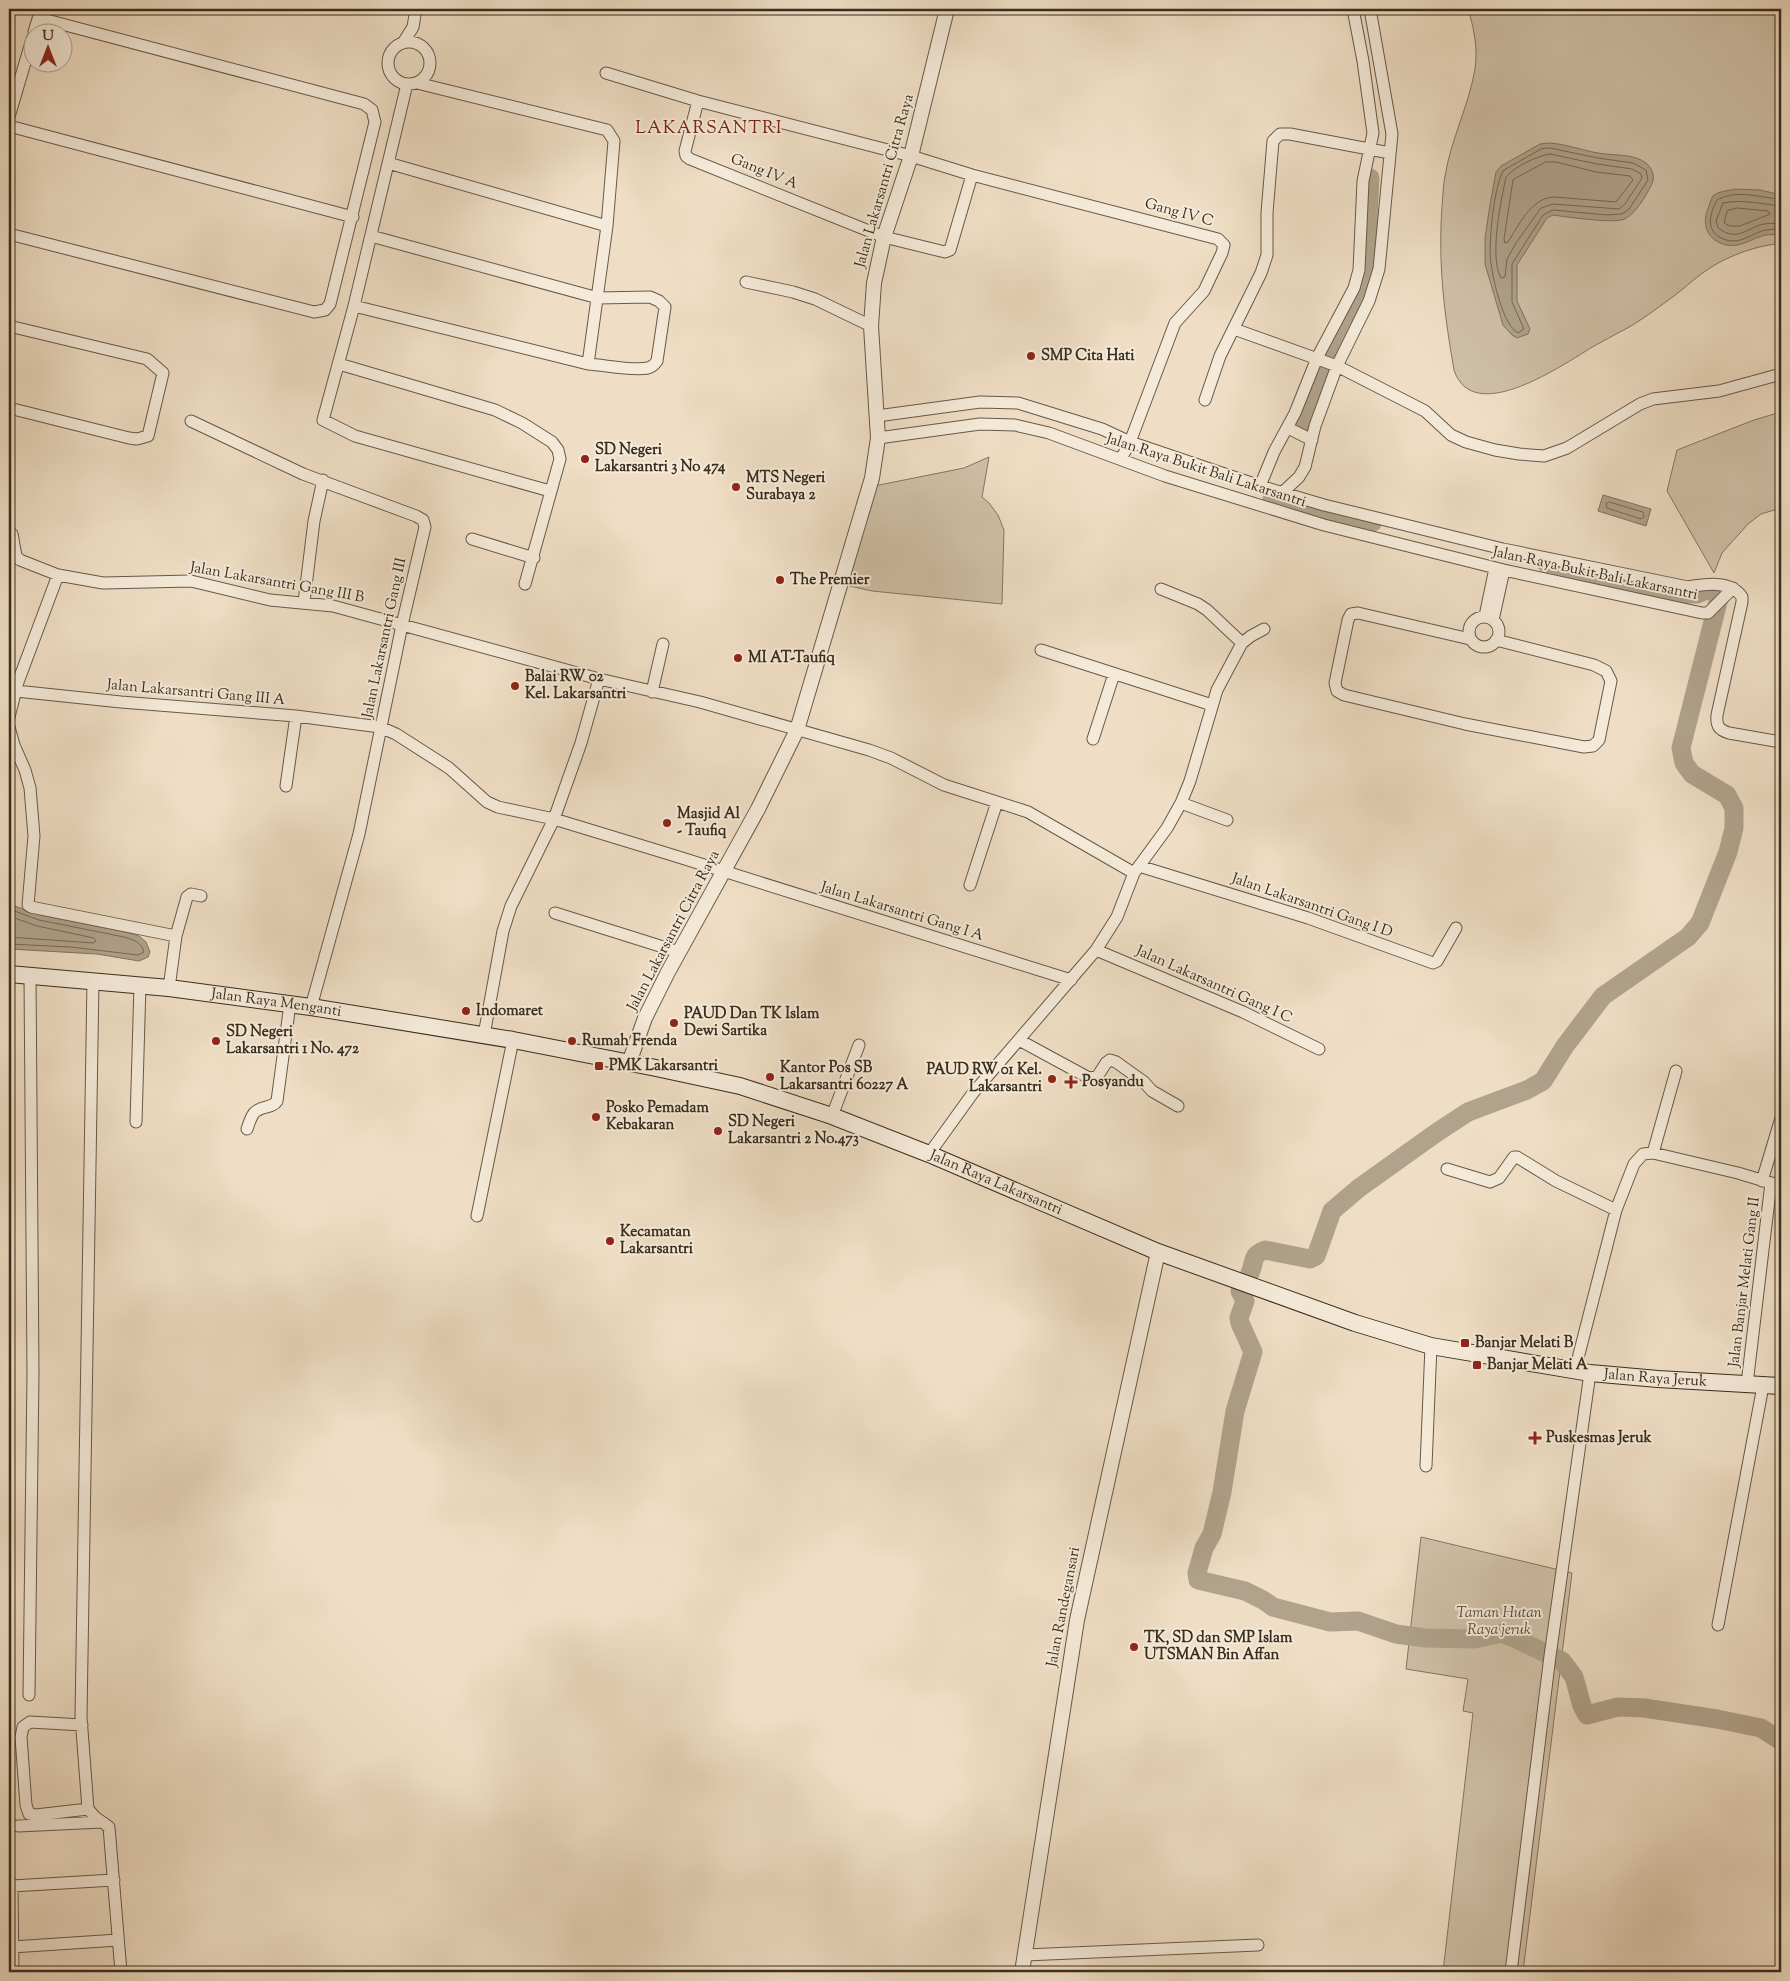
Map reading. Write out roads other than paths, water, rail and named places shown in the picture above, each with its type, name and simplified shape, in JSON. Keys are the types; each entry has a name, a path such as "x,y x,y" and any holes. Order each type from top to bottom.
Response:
{"main road":[{"name":"Jalan Raya Menganti","path":"9,974 169,988 311,1007 513,1040 629,1063"},
{"name":"Jalan Raya Lakarsantri","path":"629,1063 740,1086 832,1116 929,1154 1158,1252 1355,1323"},
{"name":"Jalan Raya Jeruk","path":"1355,1323 1431,1346 1583,1371 1781,1386"}],"street":[{"path":"416,9 413,27 416,44"},
{"name":"Jalan Lakarsantri Citra Raya","path":"629,1063 645,1018 758,809 797,730 872,478 878,438 871,326 874,283 884,236 910,156 947,9"},
{"path":"1260,486 1274,452 1288,428 1317,358 1354,288 1358,270 1364,181 1373,133 1353,9"},
{"path":"1282,492 1300,477 1306,467 1312,440 1337,366 1369,301 1379,269 1383,211 1392,134 1370,9"},
{"path":"9,234 314,312 325,310 330,304 375,122 372,110 364,104 40,13"},
{"path":"413,27 403,43 392,51 388,63 392,76 396,80 607,130 614,141 607,226 588,364"},
{"path":"403,43 416,44 423,47 430,59 428,73 412,83 388,163 354,306 323,422 355,436 550,490"},
{"path":"9,117 22,72"},
{"name":"Gang IV C","path":"606,73 698,101 1218,239 1222,242 1222,253 1204,291 1175,323 1130,442"},
{"name":"Gang IV A","path":"698,101 685,151 686,156 690,159 884,236 945,252 950,250 972,175"},
{"path":"9,126 353,217"},
{"path":"1205,400 1220,356 1261,273 1267,254 1267,213 1273,141 1280,134 1290,134 1390,153"},
{"path":"388,163 607,226"},
{"path":"354,306 588,364 648,368 657,361 666,308 659,301 650,297 598,298 371,236"},
{"path":"746,282 816,299 871,326"},
{"path":"9,326 147,359 162,373 146,438 129,438 9,408"},
{"path":"1234,329 1337,366 1425,411 1451,435 1466,442 1519,454 1544,456 1567,448 1640,404 1653,399 1718,391 1781,374"},
{"path":"339,364 495,410 522,423 552,442 558,450 560,459 550,490 526,584"},
{"name":"Jalan Raya Bukit Bali Lakarsantri","path":"876,416 980,402 1018,403 1102,430 1130,442 1260,486 1501,561 1688,587 1708,585 1730,590"},
{"name":"Jalan Lakarsantri Gang III","path":"191,421 303,474 323,480 423,520 425,527 380,727 359,834 311,1007"},
{"name":"Jalan Raya Bukit Bali Lakarsantri","path":"878,438 980,424 1015,424 1049,433 1165,476 1324,525 1501,561 1708,613 1730,590"},
{"path":"1288,428 1312,440"},
{"path":"1121,459 1130,442"},
{"path":"304,602 314,521 323,480"},
{"name":"Jalan Lakarsantri Gang III B","path":"12,534 16,556 20,560 58,575 103,584 191,581 270,600 304,602 358,611 402,625 599,679 700,702 869,750 891,758 944,785 1028,812 1137,870"},
{"path":"472,539 534,558"},
{"path":"1489,618 1501,561"},
{"path":"9,717 13,691 58,575"},
{"path":"1161,589 1198,604 1207,610 1242,643"},
{"path":"1730,590 1742,597 1742,602 1717,716 1718,727 1722,731 1729,733 1781,742"},
{"path":"1470,639 1358,612 1351,614 1348,620 1335,683 1336,691 1344,695 1465,724 1584,747 1593,746 1599,740 1611,681 1606,672 1594,666 1496,640"},
{"path":"1489,618 1499,630 1496,640 1483,647 1473,643 1468,630 1472,621 1489,618"},
{"path":"929,1154 973,1093 1096,950 1117,917 1137,870 1182,803 1217,690 1242,643 1264,629"},
{"path":"652,692 663,644"},
{"path":"1041,650 1212,705"},
{"path":"1092,739 1114,674"},
{"path":"484,1036 503,931 511,906 554,819 581,743 599,679"},
{"name":"Jalan Lakarsantri Gang III A","path":"13,691 120,702 296,716 380,727 396,734 450,768 487,802 508,810 554,819"},
{"path":"286,786 296,716"},
{"path":"9,727 14,745 26,770 30,788 34,836 28,905 176,936"},
{"path":"970,885 997,802"},
{"path":"1182,803 1227,820"},
{"name":"Jalan Lakarsantri Gang I A","path":"554,819 1071,980"},
{"name":"Jalan Lakarsantri Gang I D","path":"1137,870 1308,918 1433,963 1437,961 1456,928"},
{"path":"169,988 176,936 187,897 191,894 201,896"},
{"path":"555,913 679,952"},
{"name":"Jalan Lakarsantri Gang I C","path":"1096,950 1243,1012 1319,1049"},
{"path":"28,1695 33,1373 30,975"},
{"path":"93,981 82,1725 88,1809 91,1814 109,1827 121,1972"},
{"path":"136,1122 140,985"},
{"path":"247,1129 252,1115 256,1111 274,1106 277,1101 290,1004"},
{"path":"477,1216 513,1040"},
{"path":"1019,1040 1089,1078 1097,1077 1110,1060 1116,1062 1144,1082 1152,1091 1178,1106"},
{"path":"832,1116 859,1045"},
{"path":"1653,1153 1676,1071"},
{"name":"Jalan Banjar Melati Gang II","path":"1718,1625 1755,1385 1771,1183 1781,1118"},
{"path":"1511,1972 1583,1371 1616,1210 1634,1164 1643,1154 1653,1153 1738,1173 1771,1183"},
{"path":"1447,1169 1490,1182 1499,1178 1514,1157 1521,1158 1556,1181 1616,1210"},
{"name":"Jalan Randegansari","path":"1022,1972 1077,1620 1158,1252"},
{"path":"1426,1466 1431,1346"},
{"path":"82,1725 30,1722 23,1727 21,1737 26,1805 29,1814 36,1815 88,1809"},
{"path":"18,1826 102,1822"},
{"path":"13,1972 12,1886 114,1880"},
{"path":"12,1948 118,1940"},
{"path":"1025,1955 1258,1944"}],"water":[{"path":"1549,143 1598,153 1623,155 1641,160 1652,171 1653,180 1640,204 1625,219 1601,220 1553,215 1547,218 1517,265 1517,301 1530,329 1528,334 1517,338 1503,325 1485,264 1485,238 1490,205 1496,172 1501,166 1540,144"},
{"path":"1735,189 1760,190 1781,195 1781,235 1761,236 1732,246 1719,243 1710,235 1705,219 1713,196"},
{"path":"1603,495 1651,509 1646,526 1598,511"},
{"path":"9,904 40,915 139,936 146,942 150,952 148,957 139,961 97,954 9,949"}],"waterway":[{"path":"1332,351 1364,274 1370,178"},
{"path":"1299,427 1322,374"},
{"path":"1272,499 1373,522"},
{"path":"1546,563 1679,594 1697,594 1712,588"},
{"path":"1250,1273 1255,1257 1265,1250 1310,1259 1316,1256 1332,1211 1359,1188 1468,1112 1527,1090 1543,1081 1565,1046 1603,996 1688,937 1700,923 1728,852 1734,828 1734,808 1727,795 1692,774 1684,763 1681,748 1719,598"},
{"path":"1243,1283 1240,1291 1245,1301 1239,1318 1253,1352 1235,1411 1222,1492 1212,1534 1204,1548 1197,1573 1198,1580 1245,1591 1273,1607 1330,1622 1358,1621 1396,1634 1425,1638 1475,1639 1501,1633 1562,1661 1574,1677 1582,1706 1587,1715 1618,1707 1644,1708 1761,1728 1781,1741"}],"place":[{"name":"SMP Cita Hati","path":"1031,356"},
{"name":"SD Negeri Lakarsantri 3 No 474","path":"585,459"},
{"name":"MTS Negeri Surabaya 2","path":"736,487"},
{"name":"The Premier","path":"780,580"},
{"name":"MI AT-Taufiq","path":"738,658"},
{"name":"Balai RW 02 Kel. Lakarsantri","path":"515,686"},
{"name":"Masjid Al - Taufiq","path":"667,823"},
{"name":"Indomaret","path":"466,1011"},
{"name":"PAUD Dan TK Islam Dewi Sartika","path":"674,1023"},
{"name":"SD Negeri Lakarsantri 1 No. 472","path":"216,1041"},
{"name":"Rumah Frenda","path":"572,1041"},
{"name":"PMK Lakarsantri","path":"599,1066"},
{"name":"Kantor Pos SB Lakarsantri 60227 A","path":"770,1077"},
{"name":"PAUD RW 01 Kel. Lakarsantri","path":"1052,1079"},
{"name":"Posyandu","path":"1071,1082"},
{"name":"Posko Pemadam Kebakaran","path":"596,1117"},
{"name":"SD Negeri Lakarsantri 2 No.473","path":"718,1131"},
{"name":"Kecamatan Lakarsantri","path":"610,1241"},
{"name":"Banjar Melati B","path":"1465,1343"},
{"name":"Banjar Melati A","path":"1477,1365"},
{"name":"Puskesmas Jeruk","path":"1535,1438"},
{"name":"TK, SD dan SMP Islam UTSMAN Bin Affan","path":"1134,1647"}],"district":[{"name":"LAKARSANTRI","path":"709,129"}],"park label":[{"name":"Taman Hutan Raya jeruk","path":"1499,1622"}]}
